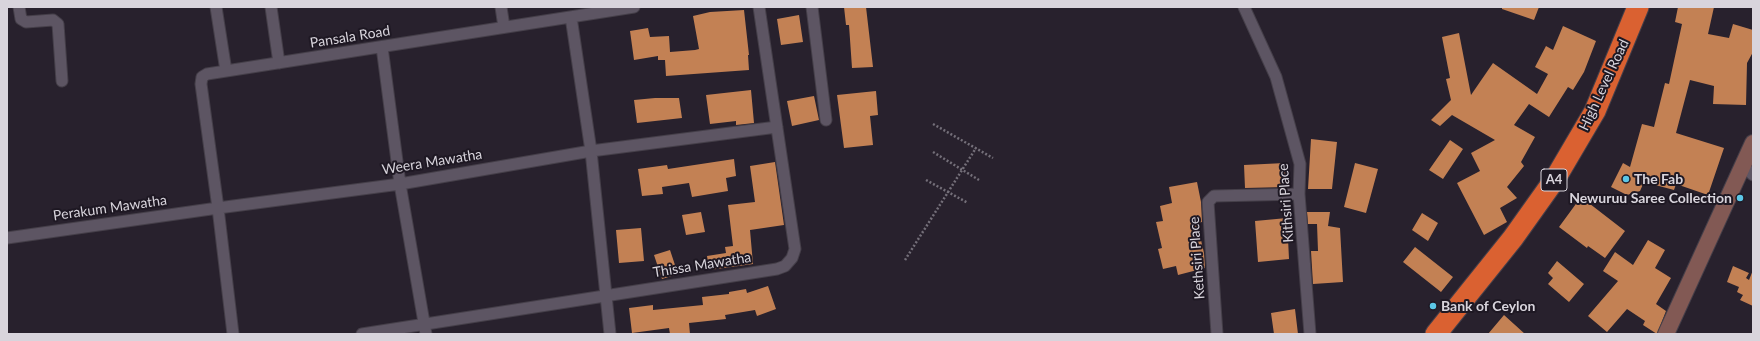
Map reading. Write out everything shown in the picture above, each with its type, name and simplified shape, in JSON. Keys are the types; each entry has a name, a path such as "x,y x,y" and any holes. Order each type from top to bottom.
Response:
{"highway":[{"name":"High Level Road","path":"1436,334 1513,238 1555,179 1595,111 1641,9"},
{"name":"High Level Road","path":"1449,334 1522,244 1564,184 1604,116 1641,9"}],"street":[{"path":"19,7 21,19 26,22 53,20 58,24 62,81"},
{"path":"216,7 226,71"},
{"path":"271,7 279,63"},
{"path":"501,7 504,27"},
{"name":"Pansala Road","path":"218,208 201,84 202,77 207,74 634,7"},
{"name":"Thissa Mawatha","path":"362,334 425,329 606,294 777,269 784,266 792,258 795,249 759,7"},
{"path":"812,7 826,120"},
{"name":"Kithsiri Place","path":"1244,7 1276,76 1300,164 1299,194 1310,334"},
{"path":"571,17 591,151 610,334"},
{"path":"382,47 400,184 425,329"},
{"name":"Weera Mawatha","path":"218,208 400,184 591,151 777,127"},
{"path":"1666,334 1747,170 1753,142"},
{"name":"Kethsiri Place","path":"1217,334 1208,202 1214,196 1299,194"},
{"path":"218,208 233,334"},
{"name":"Perakum Mawatha","path":"7,238 218,208"}],"path":[{"path":"933,124 992,158"},
{"path":"905,260 976,148"},
{"path":"933,152 979,180"},
{"path":"926,180 968,203"}],"building":[{"path":"844,7 866,7 873,67 852,68 849,25 846,25"},
{"path":"1502,7 1539,7 1534,20 1502,9"},
{"path":"1678,7 1714,7 1708,34 1729,38 1733,24 1753,30 1753,52 1747,63 1746,105 1713,104 1714,86 1690,80 1676,133 1724,148 1708,195 1676,184 1674,190 1644,182 1640,191 1627,195 1611,187 1623,163 1630,167 1642,124 1654,127 1665,83 1669,84 1682,24 1675,22"},
{"path":"744,10 749,55 749,70 666,76 665,60 658,60 658,56 634,60 630,31 648,28 650,37 669,36 670,52 695,50 699,49 693,16 710,12"},
{"path":"799,15 803,42 781,45 777,19"},
{"path":"1563,26 1596,41 1584,72 1573,90 1568,87 1549,117 1529,104 1514,125 1535,137 1521,162 1524,166 1507,187 1517,198 1500,208 1507,222 1484,235 1457,183 1480,171 1471,153 1495,140 1452,115 1440,126 1431,120 1451,100 1446,79 1450,78 1442,37 1459,33 1471,95 1493,63 1537,94 1548,74 1535,67 1546,46 1553,50"},
{"path":"751,90 754,123 736,125 736,121 710,124 706,95"},
{"path":"876,91 878,115 870,116 873,145 844,148 837,95"},
{"path":"814,96 819,120 792,126 787,101"},
{"path":"679,98 682,118 637,123 634,100"},
{"path":"1311,139 1337,142 1332,189 1308,189"},
{"path":"1450,140 1463,149 1443,179 1429,170"},
{"path":"734,159 736,176 726,178 728,191 692,197 689,183 662,187 663,194 642,196 638,169 667,165 668,169"},
{"path":"775,162 784,225 750,230 753,264 709,270 707,256 726,253 725,247 733,246 728,205 755,202 750,166"},
{"path":"1285,163 1286,187 1245,188 1244,165"},
{"path":"1355,163 1378,169 1366,213 1344,207"},
{"path":"1197,182 1201,202 1202,222 1197,223 1204,253 1205,268 1178,275 1176,266 1163,269 1158,249 1162,248 1156,222 1163,221 1160,206 1172,203 1169,187"},
{"path":"1581,197 1625,231 1605,258 1588,246 1587,248 1559,227"},
{"path":"701,212 705,232 686,235 682,215"},
{"path":"1307,212 1330,212 1328,226 1340,228 1343,282 1313,284 1311,251 1318,251 1317,224 1308,224"},
{"path":"1422,213 1438,223 1428,241 1412,230"},
{"path":"1287,218 1289,259 1258,262 1255,221"},
{"path":"641,228 644,261 619,263 616,230"},
{"path":"1648,240 1665,250 1655,268 1671,278 1656,304 1666,311 1657,334 1643,325 1645,321 1627,309 1607,332 1588,316 1618,281 1603,271 1615,252 1633,265"},
{"path":"1415,247 1453,277 1441,292 1403,262"},
{"path":"670,250 678,274 662,279 654,255"},
{"path":"1557,261 1584,284 1569,302 1548,284 1553,278 1548,273"},
{"path":"1733,266 1749,273 1746,278 1749,280 1753,270 1753,306 1740,300 1743,295 1737,292 1739,287 1727,282"},
{"path":"768,286 776,309 757,316 755,310 725,315 726,319 689,323 690,334 670,334 669,328 632,333 629,308 653,305 653,310 703,305 702,297 729,294 729,292 746,289 747,293"},
{"path":"1295,309 1298,334 1274,334 1271,313"},
{"path":"1504,315 1525,334 1488,334"}],"place":[{"name":"The Fab","path":"1626,179"},
{"name":"Newuruu Saree Collection","path":"1740,198"},
{"name":"Bank of Ceylon","path":"1433,306"}]}
